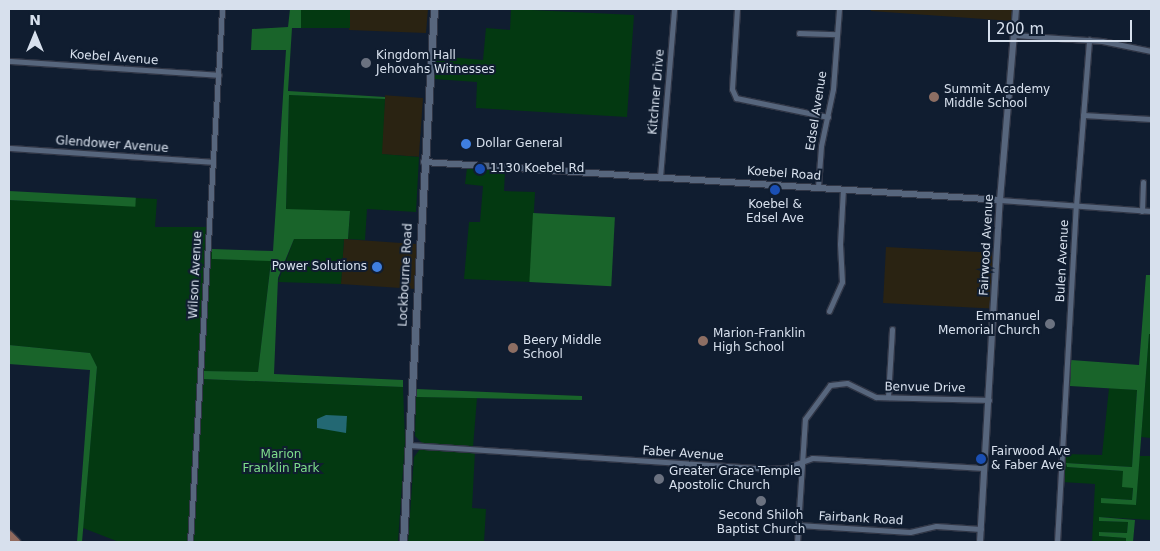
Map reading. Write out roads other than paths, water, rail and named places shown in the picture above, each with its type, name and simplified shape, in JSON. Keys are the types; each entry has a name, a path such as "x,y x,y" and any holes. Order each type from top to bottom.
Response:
{"main road":[{"name":"Lockbourne Road","path":"403,542 434,9"},
{"path":"9,535 16,542"}],"street":[{"name":"Wilson Avenue","path":"190,542 222,9"},
{"name":"Kitchner Drive","path":"660,176 674,9"},
{"path":"737,9 732,89 736,98 828,118"},
{"name":"Edsel Avenue","path":"818,187 821,146 828,118 839,9"},
{"name":"Fairwood Avenue","path":"980,542 1000,200 1016,9"},
{"path":"798,33 837,34"},
{"path":"1014,35 1090,40 1151,51"},
{"name":"Bulen Avenue","path":"1057,542 1076,206 1090,40"},
{"name":"Koebel Avenue","path":"9,61 219,75"},
{"path":"1083,114 1151,119"},
{"name":"Glendower Avenue","path":"9,148 213,162"},
{"name":"Koebel Road","path":"424,162 660,176 1151,211"},
{"path":"1142,211 1143,182"},
{"path":"829,311 842,282 840,244 842,189"},
{"path":"888,398 892,329"},
{"name":"Benvue Drive","path":"802,461 805,418 834,382 847,383 866,394 888,398 989,400"},
{"name":"Faber Avenue","path":"409,445 766,469 785,468 802,461 822,458 984,468"},
{"path":"797,542 802,461"},
{"name":"Fairbank Road","path":"798,525 910,532 936,526 981,529"}],"place":[{"name":"Kingdom Hall Jehovahs Witnesses","path":"366,63"},
{"name":"Summit Academy Middle School","path":"934,97"},
{"name":"Dollar General","path":"466,144"},
{"name":"1130 Koebel Rd","path":"480,169"},
{"name":"Koebel & Edsel Ave","path":"775,190"},
{"name":"Power Solutions","path":"377,267"},
{"name":"Emmanuel Memorial Church","path":"1050,324"},
{"name":"Marion-Franklin High School","path":"703,341"},
{"name":"Beery Middle School","path":"513,348"},
{"name":"Fairwood Ave & Faber Ave","path":"981,459"},
{"name":"Greater Grace Temple Apostolic Church","path":"659,479"},
{"name":"Second Shiloh Baptist Church","path":"761,501"}],"park label":[{"name":"Marion Franklin Park","path":"281,462"}]}
